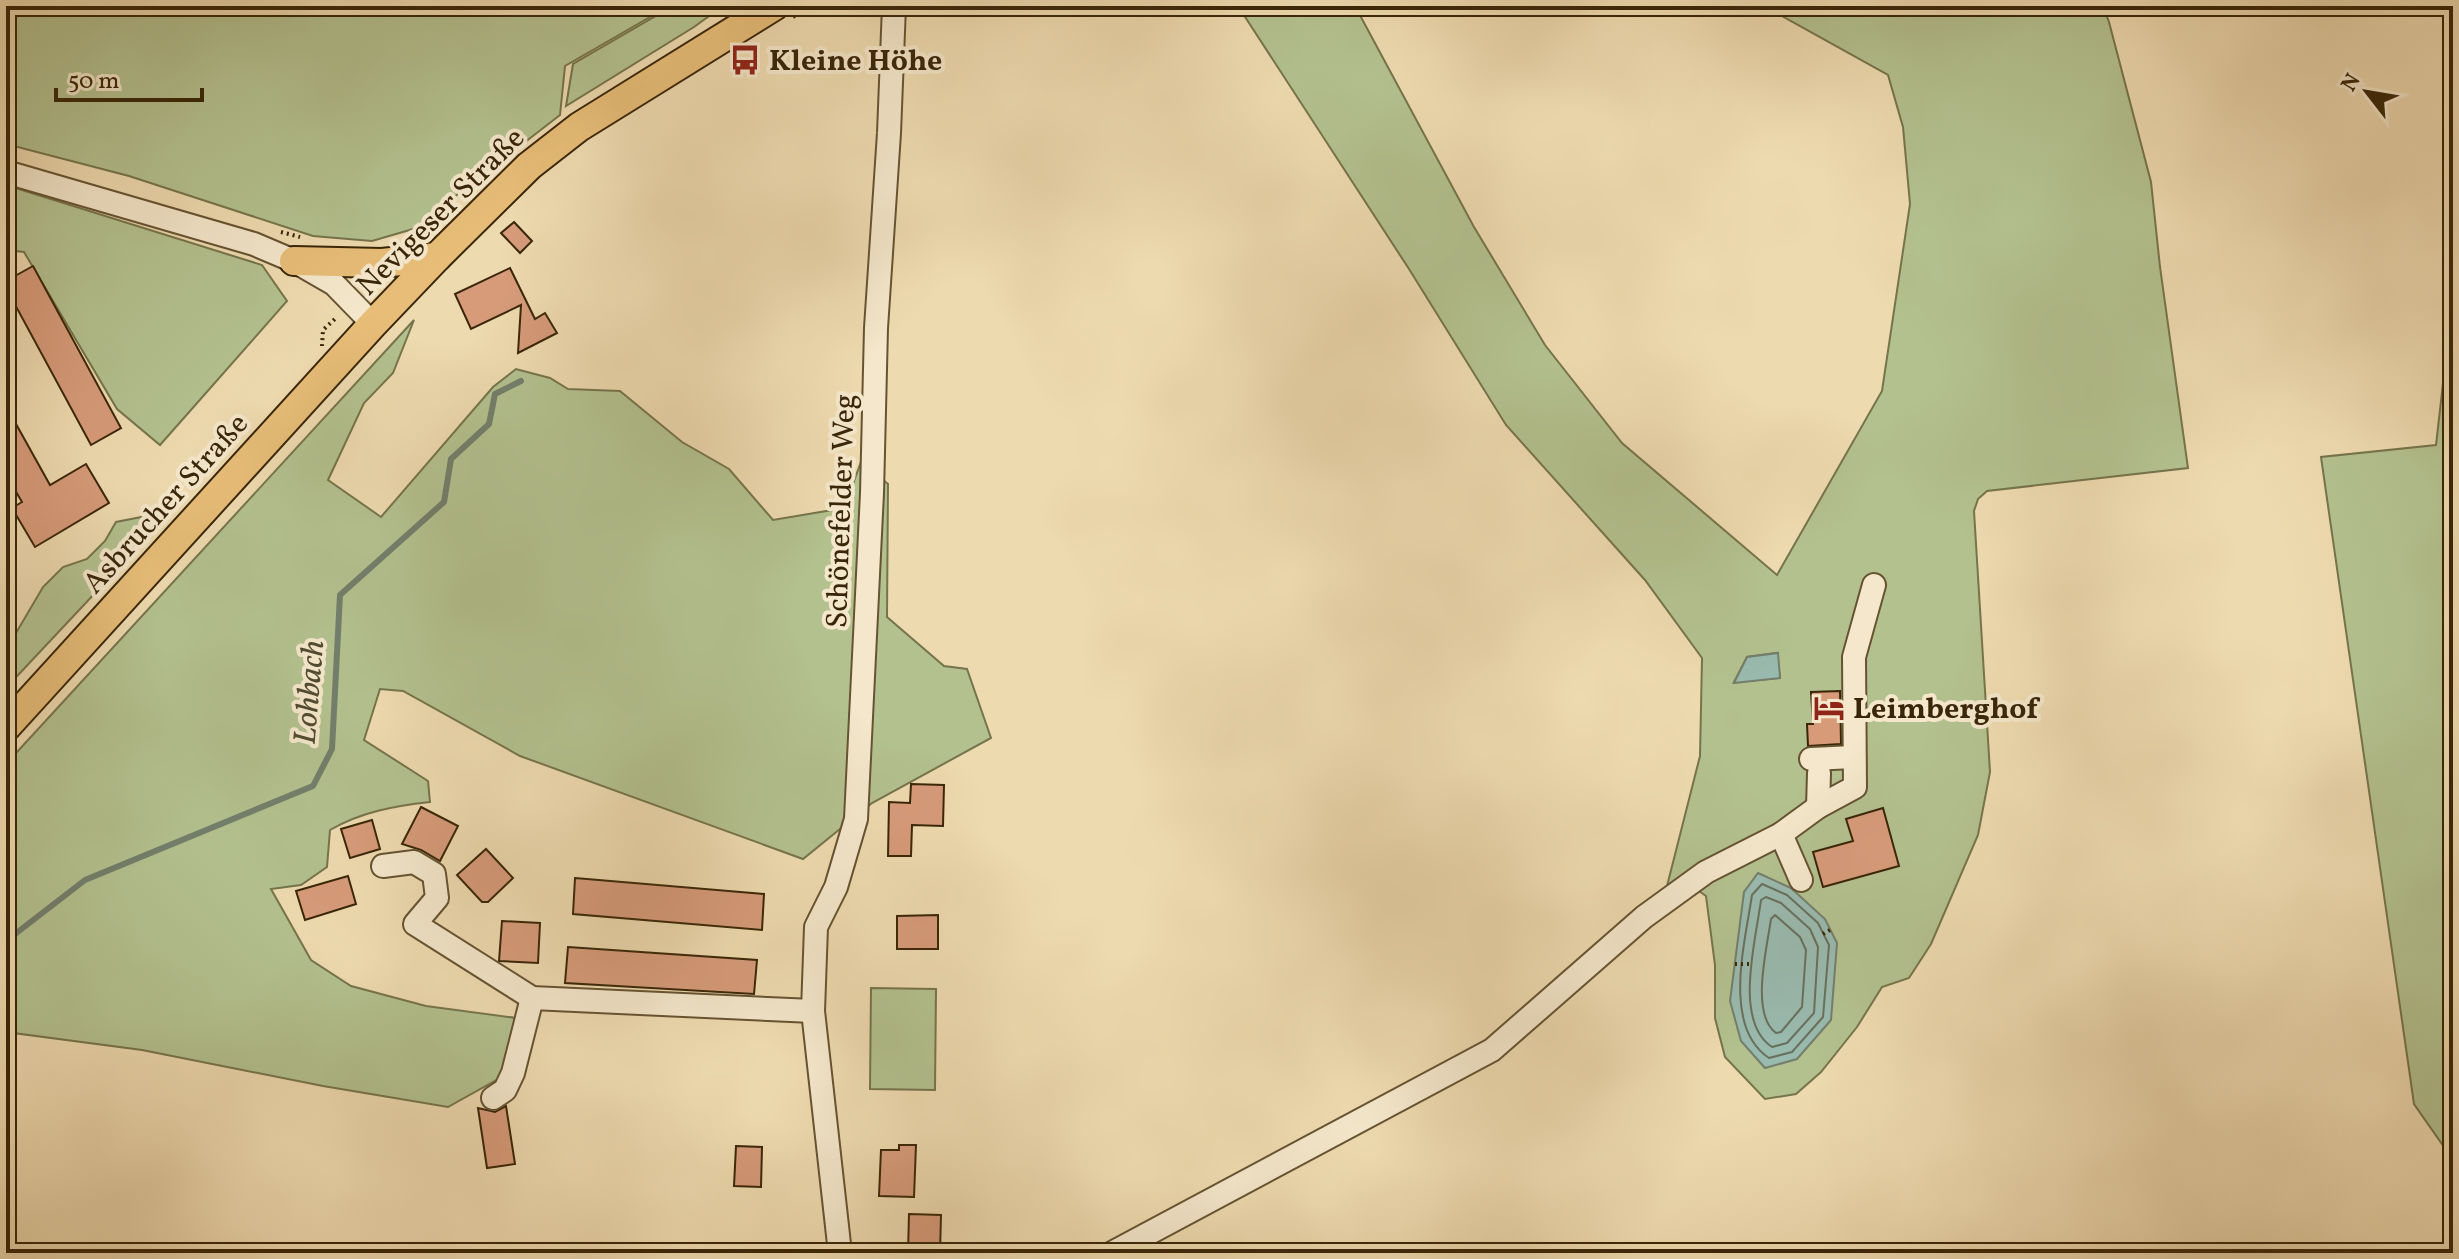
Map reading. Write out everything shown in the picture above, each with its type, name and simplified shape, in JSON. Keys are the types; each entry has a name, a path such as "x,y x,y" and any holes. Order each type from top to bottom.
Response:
{"main road":[{"name":"Nevigeser Straße","path":"373,324 529,166 579,127 780,14"},
{"path":"294,261 382,263 437,257"},
{"name":"Asbrucher Straße","path":"6,727 373,324"}],"street":[{"name":"Schönefelder Weg","path":"840,1246 813,1011 816,927 836,887 856,819 872,493 876,328 894,6"},
{"name":"Nevigeser Straße","path":"6,172 254,244 294,261 334,284 373,324"},
{"path":"1112,1253 1492,1050 1644,917 1706,872 1781,834 1818,807 1855,787 1854,657 1874,585"},
{"path":"1818,807 1815,766 1854,757"},
{"path":"1781,834 1801,880"},
{"path":"383,866 414,862 434,874 437,898 415,924 532,998 813,1011"},
{"path":"493,1098 505,1090 513,1073 532,998"}],"path":[{"path":"780,14 812,6"},
{"path":"1823,934 1830,930"},
{"path":"1735,964 1749,964"}],"green space":[{"path":"6,6 669,6 565,66 560,115 413,229 372,241 313,236 129,176 6,144"},
{"path":"673,6 723,6 566,106 573,64"},
{"path":"1238,6 1355,6 1474,227 1545,345 1622,443 1777,575 1882,391 1910,204 1903,127 1888,75 1764,6 2103,6 2151,182 2188,468 1987,491 1978,499 1974,511 1990,772 1978,835 1931,944 1909,978 1882,987 1857,1027 1821,1072 1796,1094 1765,1099 1725,1057 1715,1018 1715,965 1706,896 1696,889 1666,890 1700,756 1702,658 1645,580 1506,425","holes":["1777,653 1780,678 1734,682 1747,657"]},
{"path":"6,185 262,265 287,301 160,445 117,409 24,252 6,250"},
{"path":"2453,295 2453,1170 2444,1147 2414,1104 2321,457 2436,445"},
{"path":"414,320 393,373 364,403 328,480 381,517 493,387 516,369 550,378 568,389 620,391 682,442 729,469 773,520 844,508 861,462 888,484 887,617 944,666 967,669 991,738 872,803 803,859 520,756 403,691 380,689 364,740 428,781 430,802 378,811 330,830 327,867 301,885 271,889 311,960 351,986 426,1006 524,1019 507,1074 448,1107 142,1050 6,1032 6,764"},
{"path":"172,511 6,688 6,650 43,587 63,567 87,559 105,541 116,522"},
{"path":"871,988 936,989 935,1090 870,1089"}],"water":[{"path":"1778,653 1780,678 1734,683 1747,657"},
{"path":"1758,873 1791,888 1825,919 1837,943 1831,1020 1797,1059 1765,1068 1741,1041 1730,1001 1744,892"}],"building":[{"path":"514,222 532,241 520,253 501,233"},
{"path":"33,266 121,428 91,445 6,288 6,281"},
{"path":"510,268 535,319 545,313 557,333 518,353 521,305 471,329 455,294"},
{"path":"6,406 50,485 86,464 109,503 35,547 12,508 22,502 6,475"},
{"name":"Leimberghof","path":"1840,691 1841,744 1808,746 1807,724 1813,724 1811,692"},
{"path":"911,784 944,785 943,826 912,825 911,856 888,856 889,802 910,803"},
{"path":"421,807 458,826 440,861 402,844"},
{"path":"1883,808 1899,866 1823,887 1813,852 1853,841 1846,819"},
{"path":"372,820 380,849 350,858 341,829"},
{"path":"486,849 513,878 488,902 482,902 457,875"},
{"path":"348,876 356,904 305,920 296,891"},
{"path":"575,878 764,894 762,930 573,914"},
{"path":"938,915 938,949 897,949 897,916"},
{"path":"502,921 540,923 538,963 499,961"},
{"path":"568,947 757,960 754,994 565,983"},
{"path":"506,1106 515,1164 487,1168 478,1108 495,1112"},
{"path":"899,1145 916,1145 914,1197 879,1196 881,1150 899,1150"},
{"path":"736,1146 762,1147 761,1187 734,1186"},
{"path":"909,1214 941,1215 940,1253 908,1253"}],"waterway":[{"name":"Lohbach","path":"6,941 85,880 313,786 332,749 340,595 444,502 451,459 489,424 495,394 521,381"}],"place":[{"name":"Kleine Höhe","path":"745,60"},
{"name":"Leimberghof","path":"1829,708"}]}
